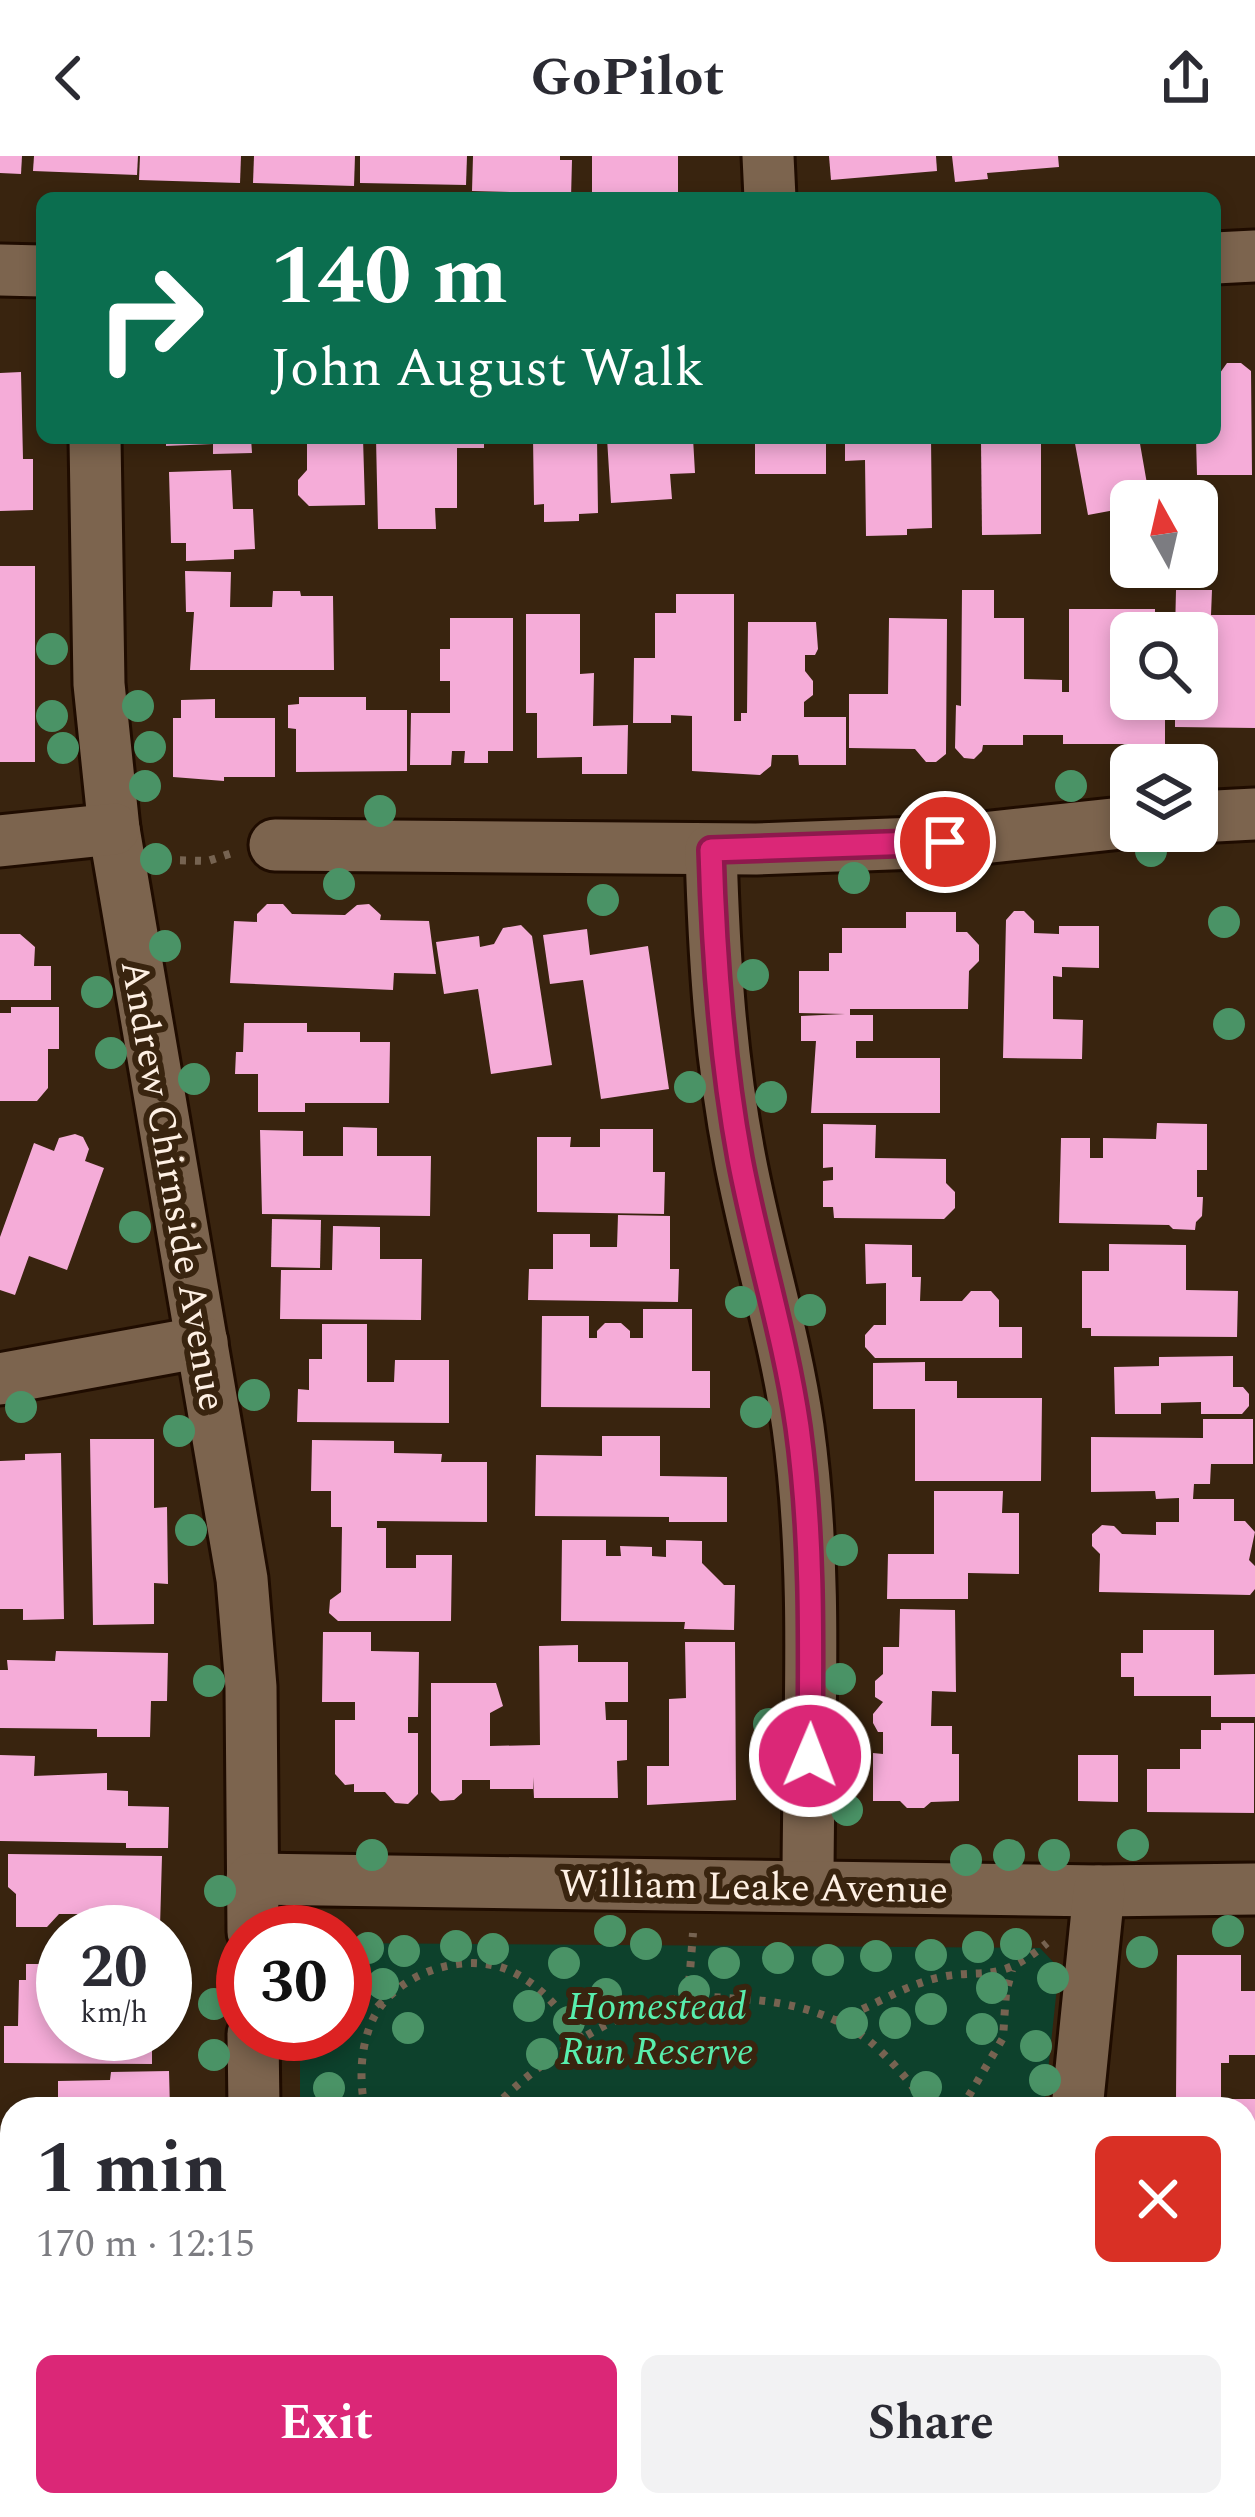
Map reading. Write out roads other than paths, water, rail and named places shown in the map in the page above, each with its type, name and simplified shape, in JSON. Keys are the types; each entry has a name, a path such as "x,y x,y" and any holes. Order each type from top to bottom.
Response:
{"street":[{"path":"768,156 770,192"},
{"path":"1221,258 1255,256"},
{"path":"0,270 36,272"},
{"name":"Andrew Chirnside Avenue","path":"94,444 99,684 116,847 235,1523 247,1630 253,1905"},
{"path":"1218,816 1255,814"},
{"path":"275,845 711,850 945,842 1110,824"},
{"path":"0,841 116,847"},
{"path":"711,850 715,974 728,1092 749,1205 786,1354 805,1489 812,1594 808,1884"},
{"path":"0,1379 202,1342"},
{"name":"William Leake Avenue","path":"253,1879 1255,1889"},
{"path":"1078,2097 1099,1891"},
{"path":"253,2061 254,2097"}],"park label":[{"name":"Homestead Run Reserve","path":"657,2028"}]}
